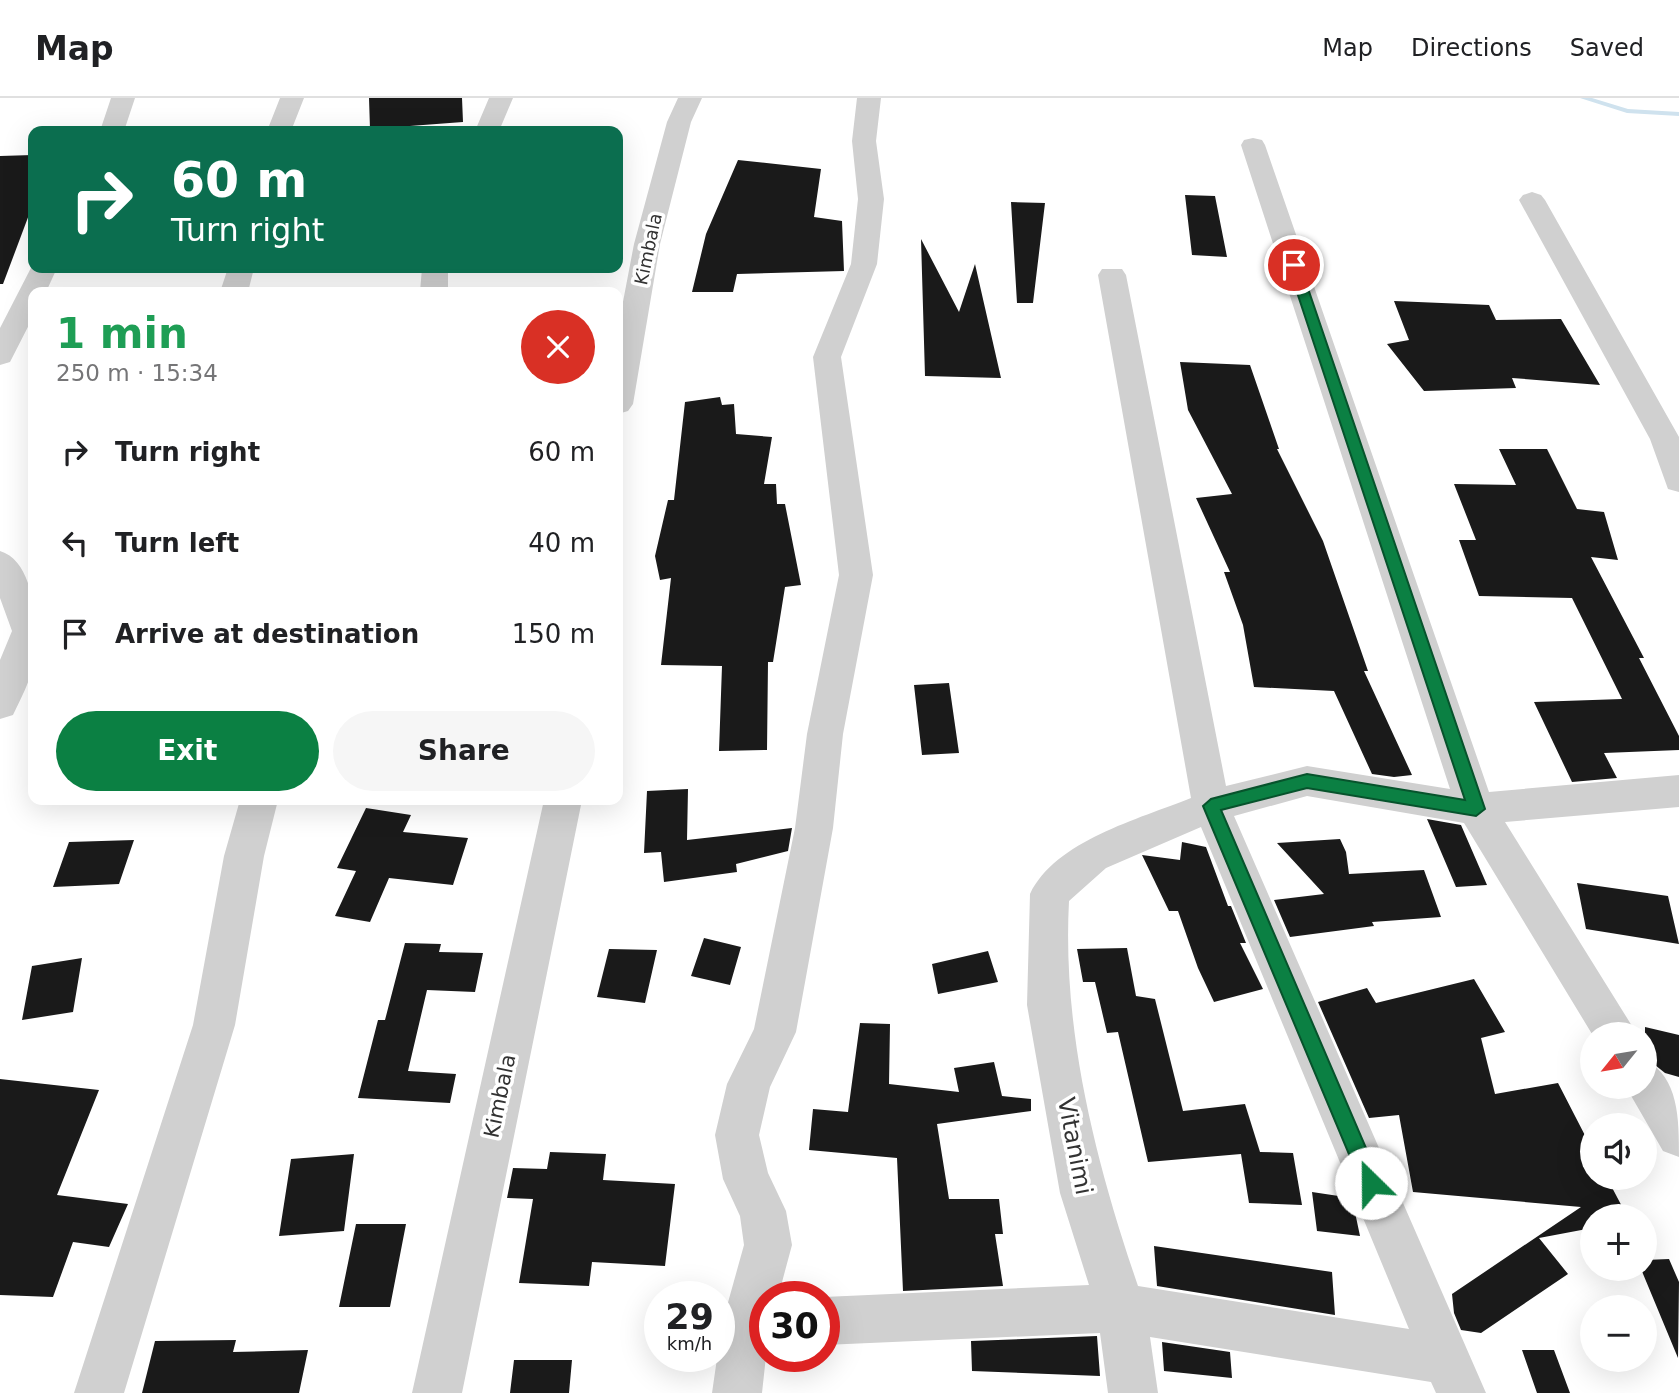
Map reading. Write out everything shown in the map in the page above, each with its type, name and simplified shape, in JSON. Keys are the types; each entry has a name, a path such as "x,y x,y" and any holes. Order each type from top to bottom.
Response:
{"street":[{"path":"114,126 123,98"},
{"path":"281,126 292,98"},
{"path":"489,126 501,98"},
{"name":"Kimbala","path":"623,376 647,244 679,122 690,98"},
{"path":"763,1281 768,1245 763,1211 746,1179 737,1135 749,1084 775,1031 814,828 825,734 856,575 827,357 864,264 871,199 864,141 869,98"},
{"path":"1253,145 1476,809 1609,1022"},
{"path":"1532,200 1665,439 1679,481"},
{"path":"1112,275 1211,806 1453,1376"},
{"path":"0,356 28,300"},
{"path":"0,563 8,573 28,621"},
{"path":"0,705 28,635"},
{"path":"1211,806 1307,781 1476,809 1679,791"},
{"path":"99,1393 214,1025 244,856 258,805"},
{"name":"Kimbala","path":"437,1393 562,805"},
{"name":"Vitanimi","path":"1133,1393 1121,1308 1083,1193 1048,1006 1047,939 1050,894 1092,856 1211,806"},
{"path":"1657,1099 1679,1135"},
{"path":"840,1320 1121,1308 1453,1376"},
{"path":"737,1393 749,1349"}],"building":[{"path":"369,98 462,98 463,122 370,126"},
{"path":"28,155 28,217 3,284 0,284 0,156"},
{"path":"738,160 821,169 814,217 842,221 844,271 737,274 733,292 692,292 706,234"},
{"path":"1185,195 1215,196 1227,257 1192,255"},
{"path":"1011,202 1045,203 1033,303 1017,303"},
{"path":"921,239 959,312 975,264 1001,378 925,376"},
{"path":"1394,301 1489,305 1496,320 1561,319 1600,385 1512,378 1516,388 1424,391 1387,344 1409,340"},
{"path":"1180,362 1250,365 1277,449 1323,541 1368,671 1364,671 1412,775 1394,777 1372,774 1334,691 1254,687 1243,625 1224,572 1230,572 1196,498 1232,494 1188,410"},
{"path":"720,397 722,405 734,404 736,434 772,437 764,484 776,484 777,504 785,504 801,585 785,587 773,662 768,662 767,750 719,751 722,666 661,665 671,578 660,580 655,556 668,500 674,500 685,402"},
{"path":"1499,449 1547,449 1577,509 1604,512 1618,560 1591,557 1644,658 1639,658 1679,736 1679,750 1604,753 1617,778 1572,782 1534,702 1622,699 1572,598 1479,596 1459,540 1476,540 1454,484 1516,485"},
{"path":"949,683 959,753 922,755 914,685"},
{"path":"688,789 687,840 792,828 788,851 736,864 737,872 664,882 661,852 644,853 647,791"},
{"path":"366,808 411,815 403,832 468,838 453,885 389,878 370,922 335,916 356,871 337,868"},
{"path":"1427,819 1461,825 1487,885 1456,887"},
{"path":"1340,839 1346,852 1349,874 1424,870 1441,917 1372,922 1374,926 1290,937 1274,900 1324,894 1277,843"},
{"path":"134,840 119,884 53,887 69,842"},
{"path":"1182,842 1206,847 1228,906 1231,906 1246,943 1240,943 1263,989 1214,1002 1198,968 1178,911 1169,911 1142,855 1180,860"},
{"path":"1577,883 1668,896 1679,944 1586,929"},
{"path":"704,938 741,947 730,985 691,976"},
{"path":"405,943 441,944 439,952 483,953 475,992 427,990 408,1071 456,1074 450,1103 358,1098 378,1020 385,1020"},
{"path":"1127,948 1136,996 1155,999 1183,1111 1245,1104 1260,1152 1293,1153 1302,1205 1249,1203 1241,1154 1148,1162 1118,1032 1107,1033 1095,982 1083,982 1077,949"},
{"path":"609,949 657,950 645,1003 597,997"},
{"path":"988,951 998,982 938,994 932,964"},
{"path":"82,958 73,1012 22,1020 32,966"},
{"path":"1474,979 1505,1032 1481,1038 1495,1094 1558,1083 1580,1126 1580,1190 1613,1190 1621,1204 1580,1204 1580,1207 1413,1192 1399,1115 1369,1118 1318,1002 1367,988 1376,1003"},
{"path":"860,1023 890,1024 889,1084 959,1092 954,1068 994,1062 1002,1096 1031,1099 1031,1111 937,1124 949,1199 999,1199 1003,1234 995,1234 1003,1286 903,1291 897,1158 809,1150 813,1109 848,1112"},
{"path":"1657,1030 1679,1035 1679,1077 1665,1073 1657,1067"},
{"path":"0,1079 99,1090 57,1195 128,1204 109,1247 73,1242 53,1297 0,1295"},
{"path":"550,1152 606,1154 603,1180 675,1184 665,1266 592,1262 589,1286 519,1283 533,1199 507,1198 513,1168 547,1169"},
{"path":"354,1154 344,1231 279,1236 291,1159"},
{"path":"1312,1192 1352,1198 1360,1236 1317,1231"},
{"path":"1580,1208 1580,1230 1539,1238 1568,1274 1481,1333 1461,1330 1454,1313 1452,1294"},
{"path":"356,1224 406,1224 390,1307 339,1307"},
{"path":"1154,1246 1332,1272 1335,1315 1157,1286"},
{"path":"1669,1259 1679,1282 1678,1358 1657,1307 1657,1295 1652,1295 1646,1281 1657,1281 1657,1260"},
{"path":"1097,1336 1100,1376 972,1371 971,1341"},
{"path":"236,1340 233,1352 308,1350 299,1393 142,1393 155,1341"},
{"path":"1162,1342 1230,1352 1232,1378 1164,1371"},
{"path":"1522,1350 1554,1350 1570,1393 1537,1393"},
{"path":"514,1360 572,1360 569,1393 510,1393"}],"waterway":[{"path":"1584,98 1627,111 1679,114"}],"route":[{"path":"1294,265 1476,809 1307,781 1211,806 1371,1183"}]}
